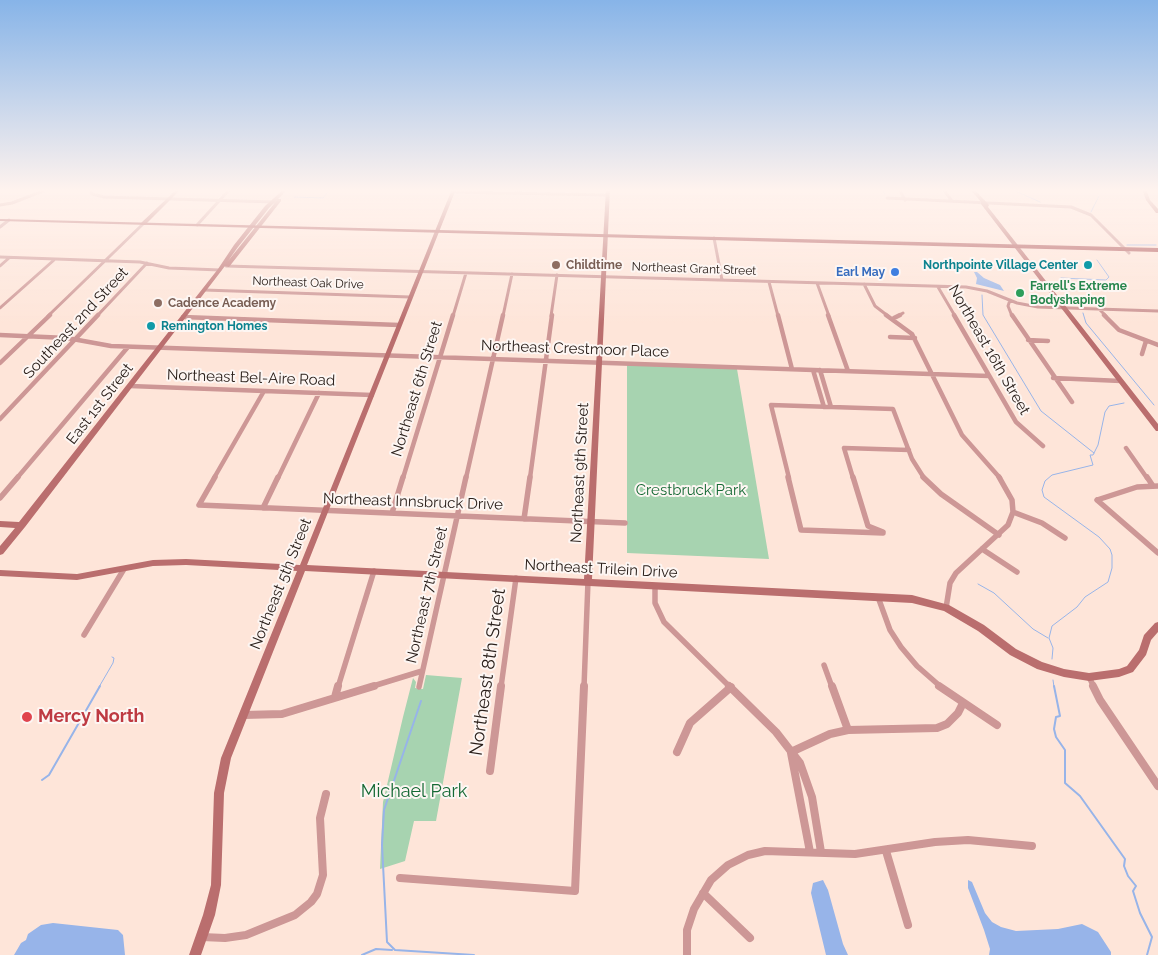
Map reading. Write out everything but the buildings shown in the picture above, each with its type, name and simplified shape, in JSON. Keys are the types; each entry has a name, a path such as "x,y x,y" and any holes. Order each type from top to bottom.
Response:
{"main road":[{"path":"489,234 1158,252"}],"street":[{"path":"0,364 133,234"},
{"name":"East 1st Street","path":"220,270 226,266 251,234"},
{"name":"East 1st Street","path":"0,552 204,290 251,234"},
{"name":"Northeast 5th Street","path":"195,955 202,937 216,885 220,784 226,758 435,234"},
{"name":"Northeast 9th Street","path":"400,878 575,891 588,581 606,234"},
{"path":"1006,234 1157,427"},
{"path":"1110,234 1127,251"},
{"path":"714,240 722,280"},
{"path":"0,257 147,263 169,268 220,270"},
{"path":"0,266 10,258"},
{"path":"0,308 54,259"},
{"name":"Southeast 2nd Street","path":"0,419 147,263"},
{"name":"Northeast Grant Street","path":"226,266 938,287 976,289 1038,307 1158,311"},
{"name":"Northeast 6th Street","path":"392,513 466,273"},
{"name":"Northeast 7th Street","path":"419,687 512,274"},
{"path":"524,519 557,275"},
{"path":"769,282 792,370"},
{"path":"817,283 848,371"},
{"path":"864,284 875,306 907,328 915,338 964,439 1007,487 1012,500 1013,512 1008,524 999,535 956,573 950,583 946,608"},
{"name":"Northeast 16th Street","path":"938,287 1016,422 1042,446"},
{"name":"Northeast Oak Drive","path":"204,290 410,297"},
{"path":"1010,300 1008,311 1053,378 1072,402"},
{"path":"1099,309 1119,330 1158,345"},
{"path":"894,318 903,314"},
{"path":"183,317 399,325"},
{"name":"Northeast Crestmoor Place","path":"0,334 76,339 100,345 128,347 989,376"},
{"path":"890,337 915,338"},
{"path":"1028,340 1048,341"},
{"path":"1142,354 1146,341"},
{"path":"0,498 128,347"},
{"path":"813,370 824,407"},
{"path":"820,370 831,407"},
{"path":"1053,378 1121,380"},
{"name":"Northeast Bel-Aire Road","path":"130,386 372,395"},
{"name":"Northeast Innsbruck Drive","path":"264,391 199,505 625,523"},
{"path":"263,508 319,393"},
{"path":"868,526 883,532 801,530 772,405 893,409 916,466 933,488 999,535"},
{"path":"868,533 868,526 844,448 910,450"},
{"path":"1126,448 1156,486"},
{"path":"1156,486 1137,487 1097,500 1158,552"},
{"path":"1013,512 1042,523 1065,538"},
{"path":"0,524 22,525"},
{"path":"982,549 1016,572"},
{"name":"Northeast Trilein Drive","path":"0,573 77,577 153,563 186,562 912,598 946,608 981,628 1013,652 1040,666 1064,673 1089,676 1119,673 1130,668 1143,652 1147,638 1158,626"},
{"path":"84,635 124,569"},
{"path":"335,697 374,571"},
{"name":"Northeast 8th Street","path":"490,771 516,578"},
{"path":"655,586 655,603 664,622 776,732 806,775 812,797 821,852"},
{"path":"878,597 890,630 900,647 938,685 997,725"},
{"path":"824,665 848,730"},
{"path":"244,715 282,714 422,671"},
{"path":"1089,676 1100,700 1158,786"},
{"path":"677,752 690,723 731,687"},
{"path":"791,752 830,734 848,730 937,728 948,724 958,713 963,703"},
{"path":"791,752 810,852"},
{"path":"202,937 225,938 246,934 295,915 311,902 317,894 323,875 320,818 326,794"},
{"path":"687,955 688,930 694,909 711,880 728,865 765,850 855,854 886,851 935,842 968,840 1032,846"},
{"path":"886,851 908,925"},
{"path":"703,893 750,938"}],"green space":[{"name":"Crestbruck Park","path":"627,365 737,369 769,559 627,553"},
{"name":"Michael Park","path":"426,675 462,678 436,821 414,821 405,861 380,869 383,802 403,717 413,678 416,682 415,688 423,689"}],"water":[{"path":"974,272 1000,285 1004,291 976,284 977,278"},
{"path":"823,880 828,890 843,944 848,955 826,955 811,893 813,883"},
{"path":"968,880 972,882 985,913 992,922 1001,927 1016,931 1058,929 1082,924 1098,932 1111,955 989,955 990,949 968,888"},
{"path":"53,923 118,930 123,935 125,955 14,955 21,943 26,940 28,934 41,925"}],"waterway":[{"path":"1127,245 1156,245"},
{"path":"1061,278 1106,280 1109,277 1097,260"},
{"path":"982,295 983,315 1041,411 1094,453"},
{"path":"1083,313 1086,323 1154,405"},
{"path":"1094,453 1098,445 1105,412 1109,406 1124,403"},
{"path":"1052,659 1053,648 1049,638 1052,626 1077,607 1085,597 1108,582 1112,568 1112,555 1110,549 1099,537 1044,497 1042,490 1045,481 1052,475 1093,465 1090,455 1094,453"},
{"path":"978,584 994,593 1033,629 1048,638"},
{"path":"99,687 113,663 114,658 112,657"},
{"path":"1053,680 1054,687"},
{"path":"42,780 49,775 100,686"},
{"path":"1054,686 1060,716 1056,717 1054,729 1056,737 1065,750 1065,783 1080,796 1125,859 1124,866 1128,876 1136,886 1133,891 1140,913 1152,937 1147,955"},
{"path":"421,701 384,810 382,845 387,942 395,950 474,955"},
{"path":"362,955 376,949 392,950"}],"place":[{"name":"Childtime","path":"556,265"},
{"name":"Northpointe Village Center","path":"1088,265"},
{"name":"Earl May","path":"895,272"},
{"name":"Farrell's Extreme Bodyshaping","path":"1020,293"},
{"name":"Cadence Academy","path":"158,303"},
{"name":"Remington Homes","path":"151,326"},
{"name":"Mercy North","path":"27,717"}]}
